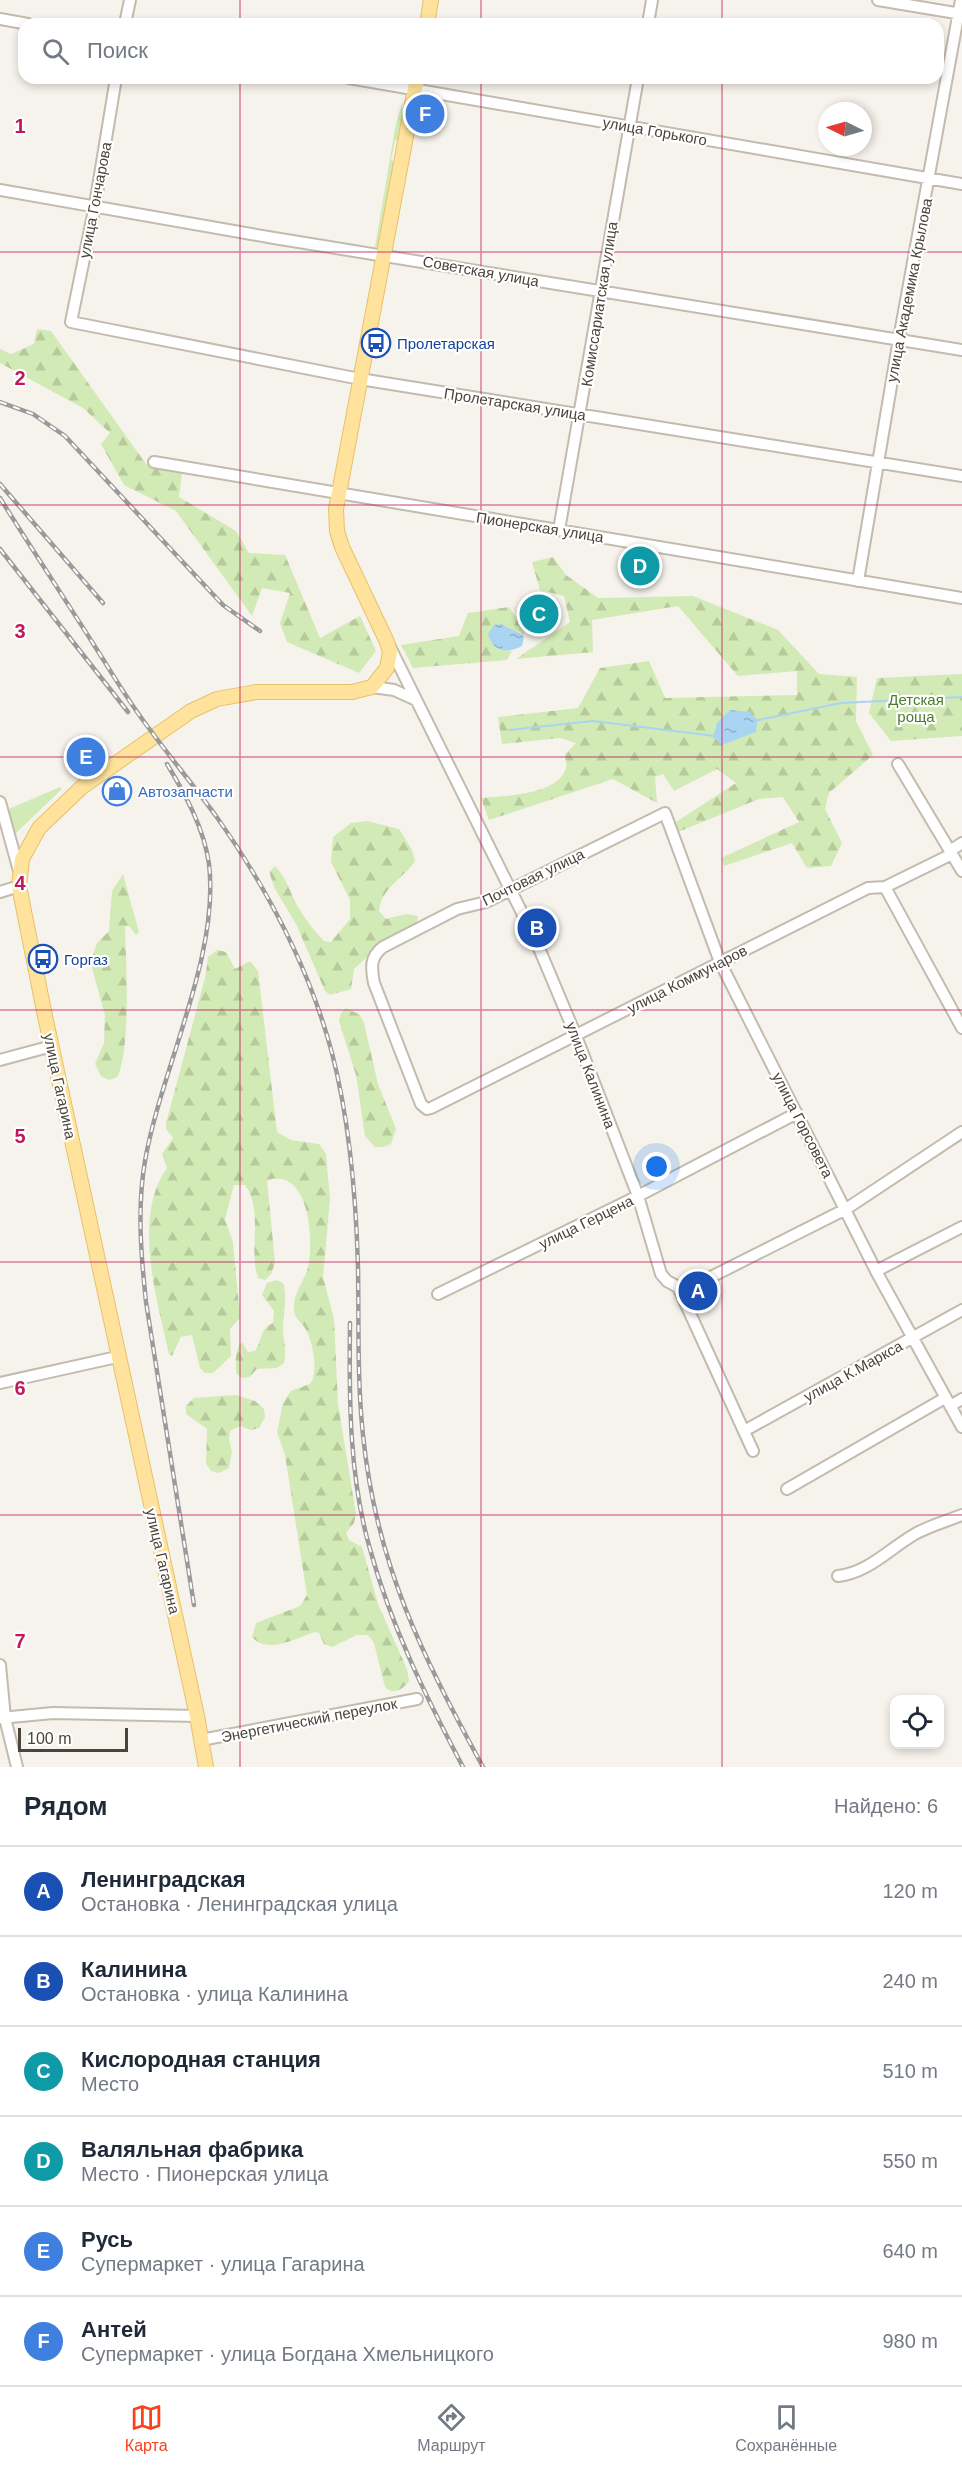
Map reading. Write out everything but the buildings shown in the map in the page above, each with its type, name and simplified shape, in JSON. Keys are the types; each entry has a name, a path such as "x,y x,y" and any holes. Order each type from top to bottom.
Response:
{"main road":[{"path":"428,18 431,0"},
{"path":"372,687 387,668 390,652 342,547 336,520 338,494 416,84"},
{"name":"улица Гагарина","path":"206,1767 197,1716 117,1357 52,1046 19,886 19,872 29,843 39,828 82,788 190,711 234,695 277,691 352,692 372,687"}],"street":[{"path":"126,18 130,0"},
{"path":"649,18 652,0"},
{"path":"878,0 960,14"},
{"name":"улица Академика Крылова","path":"858,581 899,339 961,0"},
{"path":"0,19 18,22"},
{"name":"улица Гончарова","path":"71,322 95,205 115,84"},
{"name":"улица Горького","path":"416,84 629,127 962,184"},
{"name":"Комиссариатская улица","path":"560,530 637,84"},
{"name":"Советская улица","path":"0,190 962,350"},
{"name":"Пролетарская улица","path":"71,322 360,379 962,476"},
{"name":"Пионерская улица","path":"154,462 962,598"},
{"name":"улица Калинина","path":"387,642 512,889 576,1036 638,1197 661,1274 667,1281 678,1287 753,1451"},
{"path":"372,687 394,690 416,700"},
{"path":"898,764 962,871"},
{"path":"0,802 19,872"},
{"name":"Почтовая улица","path":"424,1107 374,983 372,959 383,947 457,909 486,902 665,813"},
{"name":"улица Горсовета","path":"665,813 720,962 876,1271 962,1427"},
{"name":"улица Коммунаров","path":"424,1107 431,1108 868,888 885,887 951,853 962,843"},
{"path":"0,892 19,886"},
{"path":"885,887 962,1028"},
{"path":"0,1060 52,1046"},
{"name":"улица Герцена","path":"438,1294 638,1197 797,1113"},
{"path":"678,1287 697,1284 846,1209 962,1132"},
{"path":"876,1271 962,1227"},
{"name":"улица К.Маркса","path":"744,1431 962,1310"},
{"path":"0,1383 117,1357"},
{"path":"787,1489 948,1402 962,1399"},
{"path":"838,1576 862,1570 916,1534 962,1515"},
{"path":"0,1665 3,1718 17,1767"},
{"name":"Энергетический переулок","path":"201,1740 417,1699"},
{"path":"3,1718 53,1713 197,1716"}],"green space":[{"path":"403,102 399,139 395,141 391,160 394,162 379,247 375,247 396,123"},
{"path":"37,329 51,331 146,464 182,473 179,497 236,531 249,553 285,555 320,638 360,616 376,651 359,673 287,642 280,623 290,593 262,588 252,616 176,511 124,485 101,444 110,433 83,408 0,363 0,349 11,354 34,344"},
{"path":"553,557 566,575 598,598 693,596 778,630 819,674 857,677 856,721 873,755 829,793 825,809 842,843 831,866 807,868 792,843 724,866 721,858 799,822 783,797 759,799 678,832 676,822 736,783 717,769 674,791 663,774 655,777 657,803 613,779 489,820 481,798 516,795 553,784 566,768 565,754 576,743 560,738 502,744 498,717 578,708 600,668 649,661 665,698 797,695 797,671 738,676 678,606 592,620 593,652 516,659 570,622 564,596 540,590 532,562"},
{"path":"509,607 524,629 524,637 520,632 508,629 497,649 512,651 507,660 413,668 401,645 459,636 468,613"},
{"name":"Детская роща","path":"962,674 962,736 891,741 869,713 877,678"},
{"path":"60,787 62,789 15,834 10,829 7,813 11,808"},
{"path":"367,821 399,829 412,850 415,861 388,890 379,911 386,919 406,914 418,916 416,928 375,950 354,969 351,989 330,995 325,991 296,924 275,889 269,872 275,866 310,925 324,941 331,942 350,919 350,900 331,862 333,837 351,823"},
{"path":"123,874 139,932 136,935 129,926 125,926 127,1005 124,1048 117,1077 109,1080 101,1076 95,1064 104,1043 105,1015 92,968 97,943 109,931 112,891"},
{"path":"217,950 226,952 235,969 250,961 258,971 277,1132 291,1140 319,1144 326,1154 330,1199 323,1277 334,1319 338,1404 356,1514 354,1523 346,1533 349,1540 362,1547 378,1604 407,1669 409,1681 401,1689 395,1691 385,1687 374,1643 368,1635 357,1635 332,1647 324,1644 319,1633 315,1632 274,1645 266,1645 252,1637 256,1623 300,1606 307,1595 285,1455 277,1432 283,1403 291,1391 310,1384 315,1365 309,1335 294,1311 295,1298 309,1263 310,1237 305,1206 300,1193 292,1184 281,1179 267,1180 275,1263 271,1274 265,1280 258,1278 255,1267 255,1218 251,1195 245,1185 234,1185 225,1219 233,1242 240,1318 230,1329 231,1356 213,1373 205,1373 200,1368 192,1335 181,1337 172,1356 169,1354 150,1259 151,1210 157,1188 167,1168 162,1154 173,1138 166,1129 166,1123 205,978 208,957"},
{"path":"346,1008 360,1015 364,1023 378,1084 396,1129 391,1144 383,1147 375,1147 365,1136 356,1075 339,1021 341,1013"},
{"path":"277,1280 283,1283 285,1295 284,1363 277,1368 257,1369 249,1377 242,1378 236,1373 238,1349 242,1342 248,1352 255,1351 263,1331 273,1323 274,1311 262,1295 267,1283"},
{"path":"236,1395 255,1401 264,1409 265,1417 259,1428 251,1430 240,1426 230,1431 232,1451 229,1468 219,1473 211,1471 206,1464 207,1429 186,1414 186,1406 194,1398"}],"water":[{"path":"502,624 524,637 522,646 511,650 501,650 493,645 488,634 494,625"},
{"path":"730,710 750,712 757,720 756,732 722,745 713,737 717,723"}],"waterway":[{"path":"754,721 841,703 962,697"},
{"path":"509,730 593,721 715,736"}],"railway":[{"path":"0,402 33,414 65,436 223,605 260,631"},
{"path":"0,484 103,603"},
{"path":"0,498 134,707 235,843 269,900 299,959 323,1021 338,1079 354,1186 361,1414 369,1482 379,1526 405,1607 440,1686 483,1767"},
{"path":"0,549 128,712"},
{"path":"167,764 187,799 203,837 209,864 210,899 206,936 198,974 163,1089 145,1161 141,1196 141,1232 146,1302 194,1605"},
{"path":"350,1323 350,1408 354,1465 363,1522 388,1606 410,1661 463,1767"}],"place":[{"name":"Антей","path":"425,114"},
{"name":"Пролетарская","path":"376,343"},
{"name":"Валяльная фабрика","path":"640,566"},
{"name":"Кислородная станция","path":"539,614"},
{"name":"Русь","path":"86,757"},
{"name":"Автозапчасти","path":"117,791"},
{"name":"Калинина","path":"537,928"},
{"name":"Горгаз","path":"43,959"},
{"name":"Ленинградская","path":"698,1291"}]}
